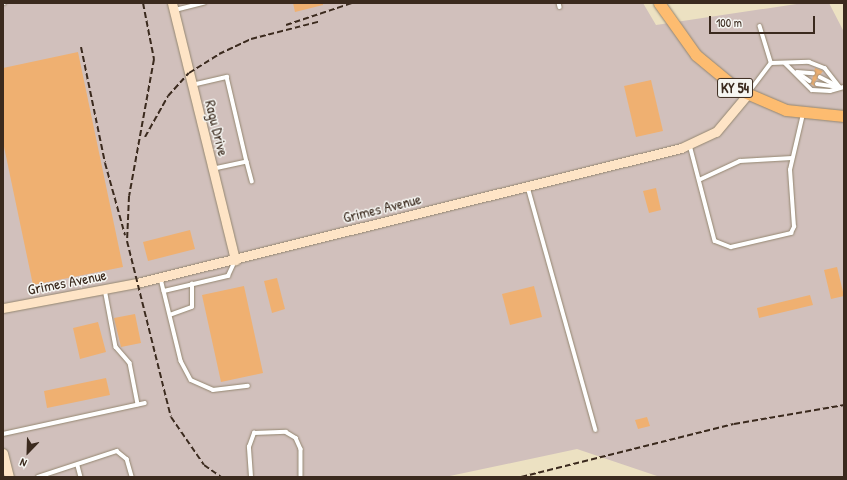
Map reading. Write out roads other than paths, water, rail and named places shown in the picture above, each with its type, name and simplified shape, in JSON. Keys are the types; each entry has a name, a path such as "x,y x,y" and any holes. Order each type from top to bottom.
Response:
{"main road":[{"name":"KY 54","path":"659,3 696,55 722,79 747,95 802,114 844,116"}],"street":[{"name":"Ragu Drive","path":"173,6 235,260"},
{"name":"Grimes Avenue","path":"3,308 160,278 690,145 716,132 747,95"},
{"path":"3,453 9,477"}],"lane":[{"path":"173,6 204,3"},
{"path":"760,26 771,63"},
{"path":"771,63 809,62 825,68 842,87"},
{"path":"747,95 771,63"},
{"path":"785,63 810,81"},
{"path":"797,72 813,74"},
{"path":"797,72 802,84 812,90 830,91 842,87"},
{"path":"192,86 226,77 246,162 252,181"},
{"path":"820,77 842,87"},
{"path":"817,84 842,87"},
{"path":"690,145 715,241 731,247 791,233 794,227 790,170 802,114"},
{"path":"699,180 740,161 792,158"},
{"path":"213,170 246,162"},
{"path":"528,186 596,430"},
{"path":"164,291 228,276 235,260"},
{"path":"160,278 181,361 191,380 212,390 248,386"},
{"path":"170,315 192,307 192,284"},
{"path":"105,289 116,347 130,363 138,404"},
{"path":"3,434 145,403"},
{"path":"251,477 249,447 254,433 261,432 286,432 296,438 301,449 301,477"},
{"path":"38,477 122,452 132,477"},
{"path":"78,466 81,477"}],"railway":[{"path":"143,3 154,59 129,196 127,241 171,417 204,465 221,477"},
{"path":"286,25 352,3"},
{"path":"145,137 168,96 189,73 219,54 251,39 321,21"},
{"path":"81,47 105,163 125,235"},
{"path":"521,477 734,424 844,405"}]}
